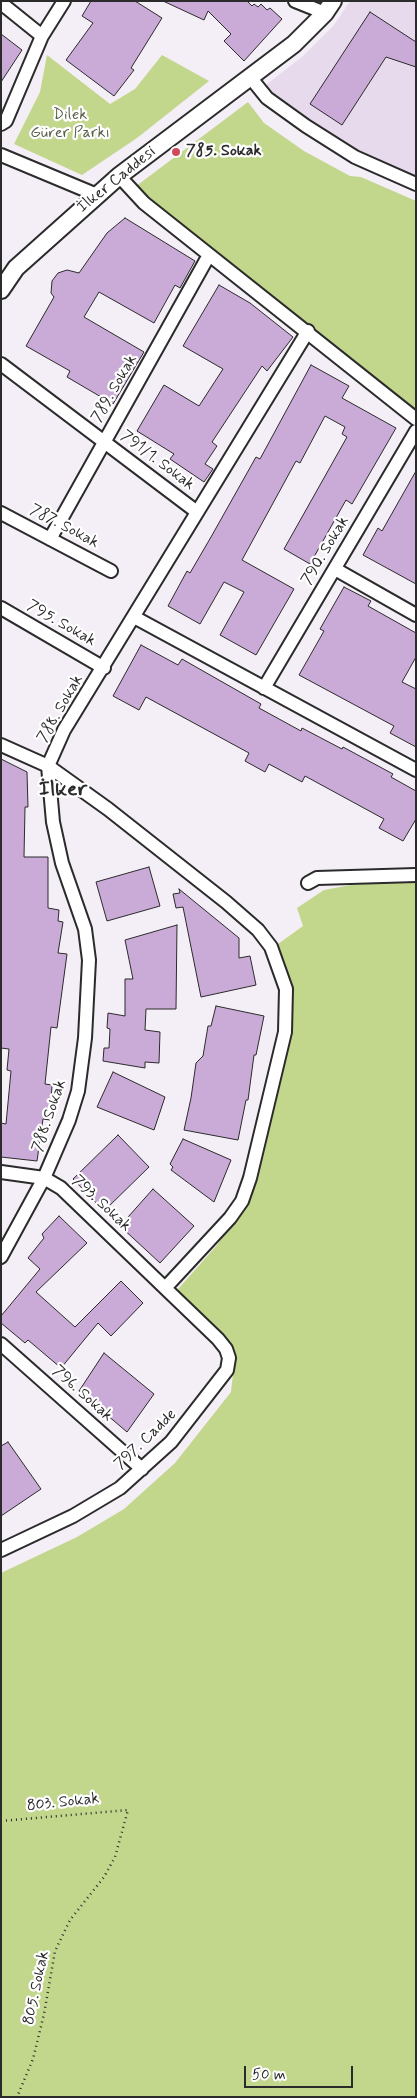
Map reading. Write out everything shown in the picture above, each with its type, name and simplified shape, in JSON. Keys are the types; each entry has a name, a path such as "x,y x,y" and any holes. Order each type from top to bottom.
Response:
{"main road":[{"name":"İlker Caddesi","path":"1,290 16,268 96,195 294,44 329,7"}],"street":[{"path":"1,124 6,121 42,36 64,1"},
{"path":"295,1 329,7"},
{"path":"1,3 42,36"},
{"path":"250,77 266,98 306,126 355,156 416,184"},
{"path":"1,155 96,195"},
{"path":"119,176 144,203 416,419"},
{"name":"789. Sokak","path":"50,539 209,255"},
{"name":"788. Sokak","path":"1,1256 44,1178 69,1120 78,1091 89,990 89,960 85,929 62,863 53,822 48,766 64,730 104,668 308,332"},
{"name":"791/1. Sokak","path":"1,364 197,512"},
{"name":"790. Sokak","path":"264,688 416,431"},
{"name":"787. Sokak","path":"1,512 111,571"},
{"path":"335,568 416,615"},
{"name":"795. Sokak","path":"1,608 104,668"},
{"path":"134,617 416,770"},
{"path":"1,745 48,766 108,809 258,930 271,947 286,988 285,1032 250,1178 242,1201 230,1218 166,1287"},
{"path":"308,883 317,878 416,875"},
{"name":"793. Sokak","path":"1,1172 44,1178 61,1188 166,1287"},
{"name":"797. Cadde","path":"1,1550 73,1516 120,1488 171,1442 226,1370 229,1358 226,1349 166,1287"},
{"name":"796. Sokak","path":"1,1344 142,1469"}],"path":[{"name":"803. Sokak","path":"1,1821 128,1810"},
{"name":"805. Sokak","path":"17,2097 33,2059 44,2014 55,1951 70,1920 104,1878 115,1857 128,1810"}],"shaded area":[{"path":"350,1 416,1 416,178 357,150 269,92 266,85 303,56 334,25"}],"green space":[{"name":"Dilek Gürer Parkı","path":"47,55 110,104 135,89 162,55 209,81 137,138 82,175 14,144 40,92"},
{"path":"248,102 264,123 304,151 350,176 361,177 416,201 416,415 206,248 135,187"},
{"path":"416,881 416,2097 1,2097 1,1573 77,1537 124,1509 175,1463 231,1392 234,1365 227,1347 171,1297 217,1245 246,1202 290,1033 291,989 278,944 303,926 297,908 324,890 351,885"}],"building":[{"path":"91,1 135,1 162,18 131,68 134,70 114,96 66,60 93,23 82,16"},
{"path":"163,1 247,1 252,6 254,4 258,7 261,4 267,10 270,8 282,19 244,61 224,41 231,34 208,11 204,20"},
{"path":"370,12 416,42 416,67 386,57 342,125 310,104"},
{"path":"1,34 22,50 1,82"},
{"path":"125,218 195,261 180,288 175,285 154,323 99,292 84,317 144,352 113,404 67,377 70,371 26,346 54,297 51,293 52,281 58,273 67,270 79,273 107,233"},
{"path":"219,285 250,303 293,337 267,371 262,366 212,442 217,446 205,464 213,469 204,482 170,459 174,454 137,431 164,385 199,406 223,369 183,346"},
{"path":"311,365 349,386 342,398 396,428 352,504 346,500 310,564 284,549 347,437 342,434 345,427 325,416 300,463 296,461 242,560 294,589 256,655 220,635 244,592 224,582 200,624 168,606 187,571 190,573 256,457 260,459"},
{"path":"416,471 416,584 363,555 378,528 382,531"},
{"path":"344,587 371,601 368,606 416,633 416,657 402,682 416,689 416,747 390,733 394,726 299,675 324,631 320,629"},
{"path":"141,645 178,665 182,659 261,704 259,708 301,731 302,728 342,749 343,747 393,774 391,777 416,791 416,819 403,841 379,828 384,819 305,776 302,782 269,764 265,772 245,761 249,753 146,697 139,710 113,696"},
{"path":"1,759 27,772 28,807 25,807 24,857 48,857 48,908 59,910 58,921 63,922 58,953 67,954 57,1028 51,1027 45,1084 52,1085 50,1120 43,1119 37,1161 1,1157 1,1123 6,1124 11,1071 7,1070 9,1049 1,1048"},
{"path":"149,867 160,906 107,921 96,882"},
{"path":"179,889 239,938 239,958 250,956 256,985 201,997 183,907 176,908 173,894 180,893"},
{"path":"177,925 176,1009 146,1009 145,1030 160,1032 159,1063 145,1062 145,1068 103,1061 104,1048 109,1048 110,1029 107,1028 108,1013 125,1016 125,979 133,979 125,940"},
{"path":"216,1006 264,1016 256,1055 254,1055 248,1100 246,1100 238,1140 184,1130 196,1063 203,1056 208,1026 211,1026"},
{"path":"113,1072 165,1097 154,1130 97,1107"},
{"path":"118,1135 149,1167 104,1211 73,1179"},
{"path":"183,1139 231,1160 214,1202 171,1170 173,1167 170,1164"},
{"path":"153,1189 194,1226 160,1263 120,1226"},
{"path":"59,1216 87,1243 36,1292 75,1327 121,1281 143,1303 111,1336 98,1323 61,1368 28,1340 25,1343 1,1323 1,1316 40,1269 28,1258 44,1238 42,1234"},
{"path":"104,1353 154,1394 127,1432 79,1391"},
{"path":"8,1442 41,1489 1,1516 1,1446"}],"place":[{"name":"785. Sokak","path":"176,152"}],"district":[{"name":"İlker","path":"63,791"}]}
